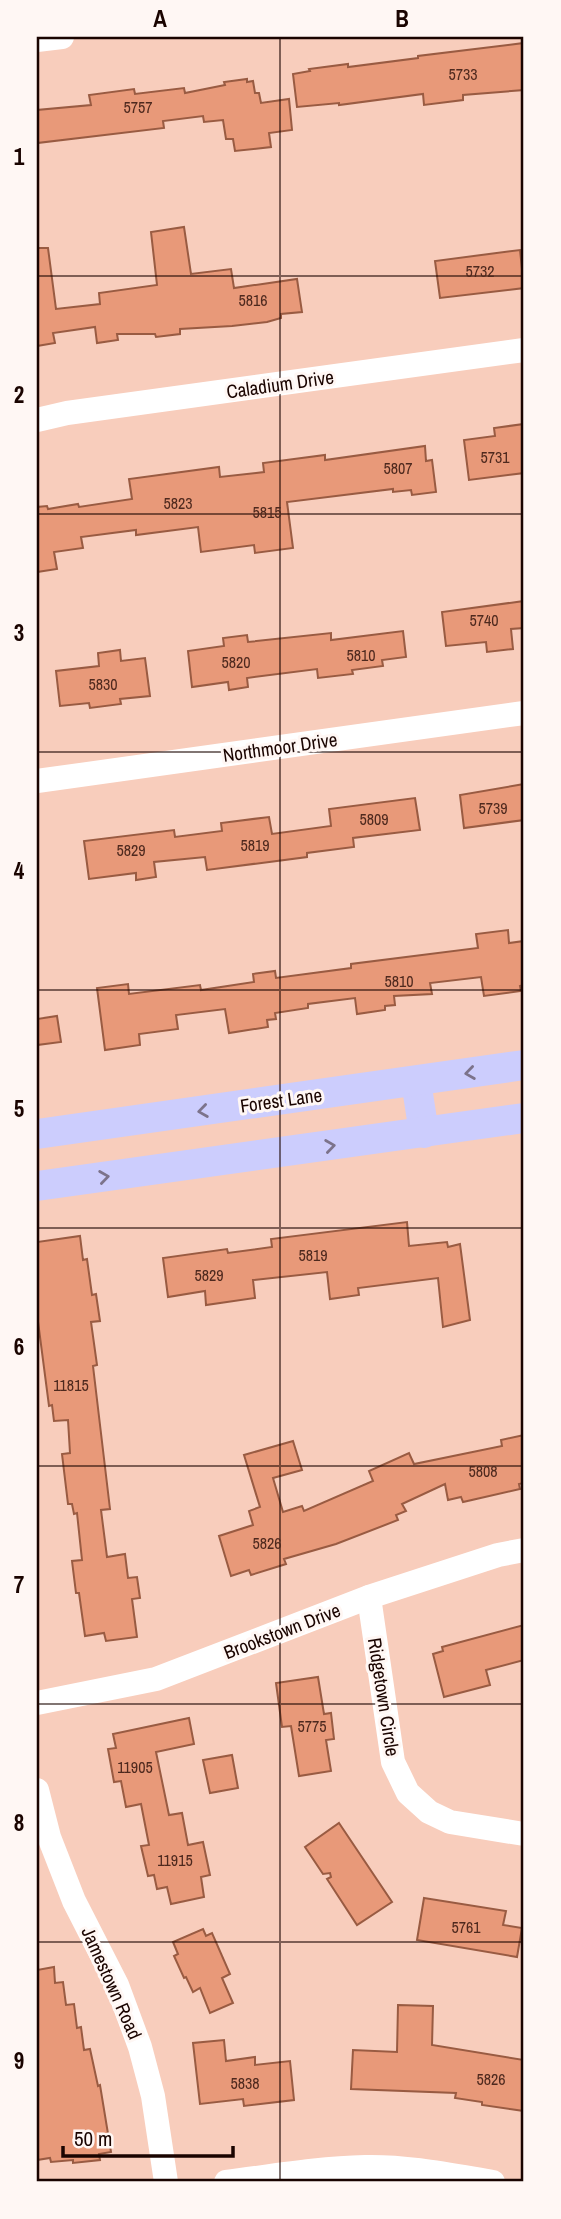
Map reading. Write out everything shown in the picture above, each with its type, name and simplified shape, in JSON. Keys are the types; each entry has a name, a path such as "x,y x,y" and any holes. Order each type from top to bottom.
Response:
{"main road":[{"name":"Forest Lane","path":"37,1134 524,1065"},
{"path":"416,1081 425,1133"},
{"path":"37,1186 524,1118"}],"street":[{"path":"37,40 62,37"},
{"name":"Caladium Drive","path":"37,420 67,413 524,350"},
{"name":"Northmoor Drive","path":"37,781 524,713"},
{"name":"Brookstown Drive","path":"37,1703 156,1679 369,1597 524,1549"},
{"name":"Ridgetown Circle","path":"369,1597 393,1762 408,1793 429,1812 450,1822 524,1833"},
{"name":"Jamestown Road","path":"37,1790 49,1837 74,1901 117,1985 141,2047 153,2096 166,2182"},
{"path":"226,2182 314,2170 367,2167 421,2170 493,2182"}],"building":[{"path":"524,43 524,90 463,95 463,100 424,105 423,94 339,105 297,107 293,74 310,71 309,69 348,64 348,67"},
{"path":"247,79 247,82 253,81 255,93 259,93 261,103 289,99 292,130 269,133 271,147 235,151 233,139 226,139 223,120 204,122 203,116 163,121 164,128 37,143 37,110 91,105 89,95 134,89 135,94 184,88 185,93 225,85 224,82"},
{"path":"184,227 191,274 231,269 234,288 297,279 302,312 281,314 281,318 267,322 180,329 180,334 156,337 155,334 117,334 118,340 97,343 95,327 53,333 55,343 37,346 37,248 48,248 56,309 100,304 99,293 157,285 151,232"},
{"path":"520,250 524,288 440,298 435,261"},
{"path":"524,424 524,473 469,480 464,440 495,436 494,428"},
{"path":"425,446 426,461 432,460 436,492 412,495 411,490 393,492 393,489 287,502 293,548 255,553 254,545 201,552 198,527 136,535 136,530 81,537 83,548 54,552 57,569 37,572 37,507 47,506 48,509 78,504 79,507 132,499 129,479 219,467 220,477 264,472 263,463 325,455 325,460"},
{"path":"524,601 524,628 511,629 513,649 487,652 486,642 446,646 442,612"},
{"path":"403,631 406,657 382,660 383,666 352,670 353,674 318,678 317,669 247,678 248,687 229,690 228,682 192,687 188,651 224,646 223,638 247,635 248,642 331,633 331,640"},
{"path":"120,650 121,661 145,658 150,696 120,699 121,704 90,708 89,703 60,706 56,671 99,666 98,653"},
{"path":"524,784 524,820 464,828 460,795"},
{"path":"415,798 420,830 353,838 354,847 307,853 307,857 207,870 205,857 154,862 156,877 136,880 136,873 89,879 84,841 174,830 175,837 222,831 221,823 269,817 272,834 331,826 329,809"},
{"path":"508,930 509,943 524,941 524,985 520,986 521,991 484,996 481,977 430,983 432,994 394,996 395,1005 385,1006 385,1010 357,1014 355,998 308,1004 308,1008 275,1013 276,1019 267,1020 268,1027 229,1033 225,1009 176,1015 178,1029 139,1034 140,1045 105,1050 97,988 128,984 129,994 200,985 201,990 254,982 253,974 275,971 276,978 351,968 351,964 478,948 476,934"},
{"path":"57,1016 61,1042 37,1045 37,1019"},
{"path":"407,1222 409,1246 447,1242 448,1247 460,1244 470,1320 443,1327 438,1278 358,1288 359,1295 330,1299 327,1272 253,1280 255,1298 206,1305 205,1291 168,1297 163,1258 227,1249 228,1253 272,1247 271,1239"},
{"path":"80,1236 83,1260 87,1259 92,1295 96,1294 100,1321 91,1322 97,1365 93,1366 110,1509 101,1510 107,1557 125,1554 128,1578 137,1577 140,1598 132,1599 137,1637 106,1641 104,1633 85,1636 72,1561 82,1560 77,1513 74,1514 72,1504 68,1504 62,1454 70,1453 68,1420 54,1421 52,1405 49,1406 37,1314 37,1242"},
{"path":"524,1435 524,1483 519,1484 520,1489 463,1502 461,1497 448,1500 445,1484 402,1504 406,1511 396,1515 398,1520 336,1544 284,1559 286,1564 251,1575 249,1570 231,1576 219,1536 253,1525 249,1511 260,1507 244,1455 293,1441 302,1470 273,1478 283,1512 302,1506 304,1511 373,1481 369,1471 409,1453 414,1464 502,1446 501,1440"},
{"path":"524,1625 524,1660 486,1670 490,1685 444,1697 433,1654 443,1651 442,1647"},
{"path":"318,1677 324,1714 331,1713 334,1739 326,1740 331,1771 299,1776 291,1726 282,1727 276,1683"},
{"path":"189,1718 194,1744 156,1752 169,1815 182,1813 188,1845 203,1842 210,1875 201,1877 204,1897 171,1904 167,1887 157,1889 154,1875 148,1876 141,1846 149,1845 141,1804 126,1807 121,1781 114,1782 108,1749 116,1748 113,1734"},
{"path":"232,1755 238,1788 210,1793 203,1760"},
{"path":"339,1823 392,1902 357,1925 327,1879 331,1877 330,1873 323,1874 305,1847"},
{"path":"424,1898 506,1911 503,1925 522,1928 517,1957 417,1940"},
{"path":"203,1929 206,1936 212,1933 230,1974 222,1978 233,2003 210,2013 200,1988 193,1992 174,1956 178,1954 173,1942"},
{"path":"54,1967 55,1983 63,1982 66,2005 74,2004 77,2028 81,2027 84,2050 90,2049 98,2086 100,2085 111,2152 99,2154 100,2160 73,2163 73,2160 51,2162 50,2158 37,2160 37,1970"},
{"path":"398,2005 433,2006 432,2045 524,2060 524,2111 455,2098 456,2093 351,2089 353,2050 397,2052"},
{"path":"224,2040 226,2061 255,2057 255,2065 290,2061 294,2100 244,2106 243,2099 200,2104 193,2043"}]}
